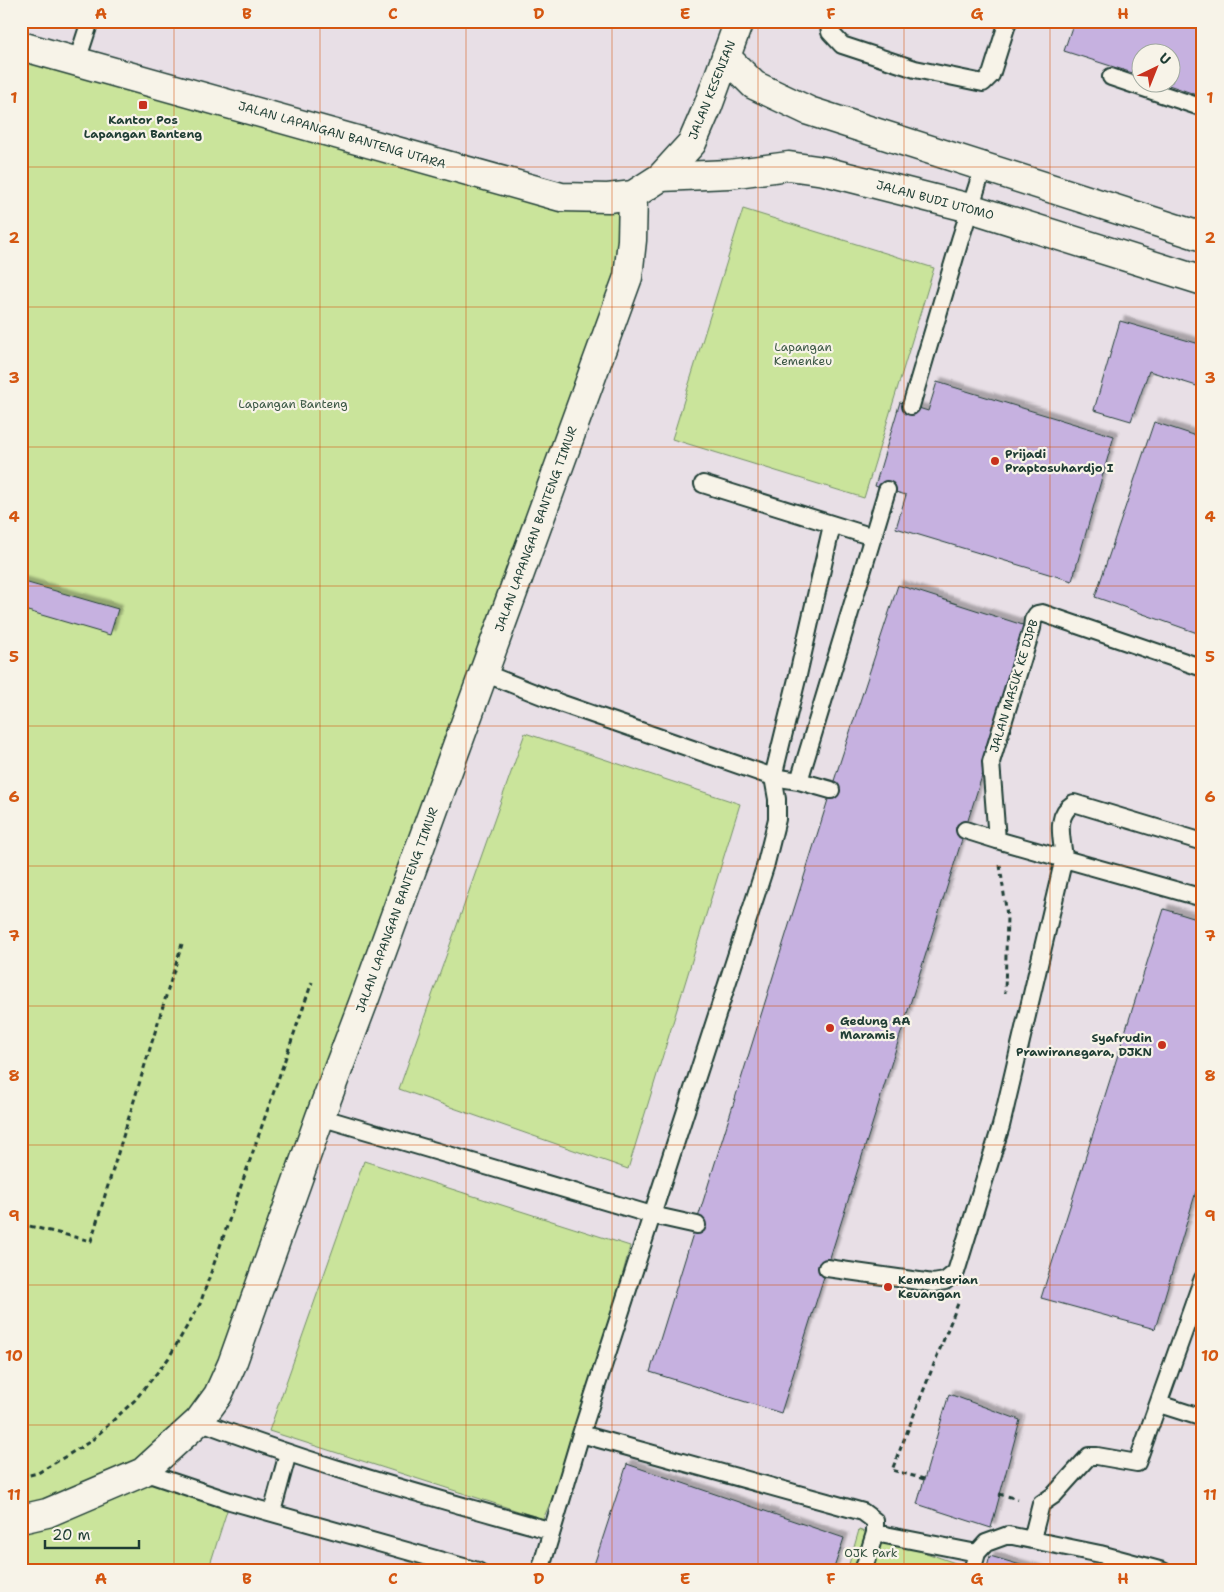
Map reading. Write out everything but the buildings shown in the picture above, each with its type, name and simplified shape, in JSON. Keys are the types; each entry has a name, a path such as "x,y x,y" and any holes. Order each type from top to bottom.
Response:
{"street":[{"name":"JALAN KESENIAN","path":"661,177 692,143 708,106 739,21"},
{"name":"JALAN LAPANGAN BANTENG UTARA","path":"21,46 561,197 608,198 633,195 661,177"},
{"path":"726,57 754,85 809,112 1203,237"},
{"name":"JALAN BUDI UTOMO","path":"661,177 729,174 789,166 824,171 970,208 1203,281"},
{"name":"JALAN LAPANGAN BANTENG TIMUR","path":"21,1519 48,1513 143,1472 199,1421 218,1395 232,1364 320,1117 628,277 632,240 633,195"}],"lane":[{"path":"77,61 90,21"},
{"path":"828,21 830,32 842,45 915,70 983,83 991,74 1008,21"},
{"path":"1111,77 1203,108"},
{"path":"911,406 983,168"},
{"path":"703,484 874,537"},
{"path":"799,780 887,490"},
{"path":"540,1571 582,1434 765,867 777,819 777,799 773,777 832,525"},
{"name":"JALAN MASUK KE DJPB","path":"997,840 990,762 1033,620 1037,614 1042,613 1203,668"},
{"path":"484,673 560,702 773,777 799,780 831,790"},
{"path":"827,1268 933,1283 945,1281 956,1272 1001,1126 1064,858 1060,823 1066,809 1074,804 1203,842"},
{"path":"965,830 1203,898"},
{"path":"320,1117 652,1215 697,1225"},
{"path":"1032,1539 1041,1504 1054,1495 1086,1458 1097,1456 1137,1464 1203,1278"},
{"path":"1159,1404 1203,1418"},
{"path":"199,1421 252,1442 400,1488 552,1531"},
{"path":"582,1434 863,1512 875,1521 875,1533 863,1571"},
{"path":"272,1512 288,1453"},
{"path":"143,1472 230,1501 478,1571"},
{"path":"875,1533 977,1553"},
{"path":"972,1571 977,1553 986,1544 1008,1535 1133,1562 1163,1571"}],"path":[{"path":"21,1224 91,1241 182,944"},
{"path":"21,1477 38,1473 91,1441 134,1400 168,1359 200,1304 312,982"},
{"path":"916,1475 924,1478"}],"green space":[{"name":"Lapangan Banteng","path":"21,45 561,197 633,195 632,240 218,1395 143,1471 230,1501 208,1571 21,1571"},
{"name":"Lapangan Kemenkeu","path":"743,209 934,268 864,498 672,439"},
{"path":"525,733 740,804 628,1169 399,1089"},
{"path":"364,1161 630,1246 581,1434 543,1519 269,1431"},
{"name":"OJK Park","path":"859,1530 964,1566 962,1571 847,1571"}],"place":[{"name":"Kantor Pos Lapangan Banteng","path":"143,105"},
{"name":"Prijadi Praptosuhardjo I","path":"995,461"},
{"name":"Gedung AA Maramis","path":"830,1028"},
{"name":"Syafrudin Prawiranegara, DJKN","path":"1162,1045"},
{"name":"Kementerian Keuangan","path":"888,1287"}]}
